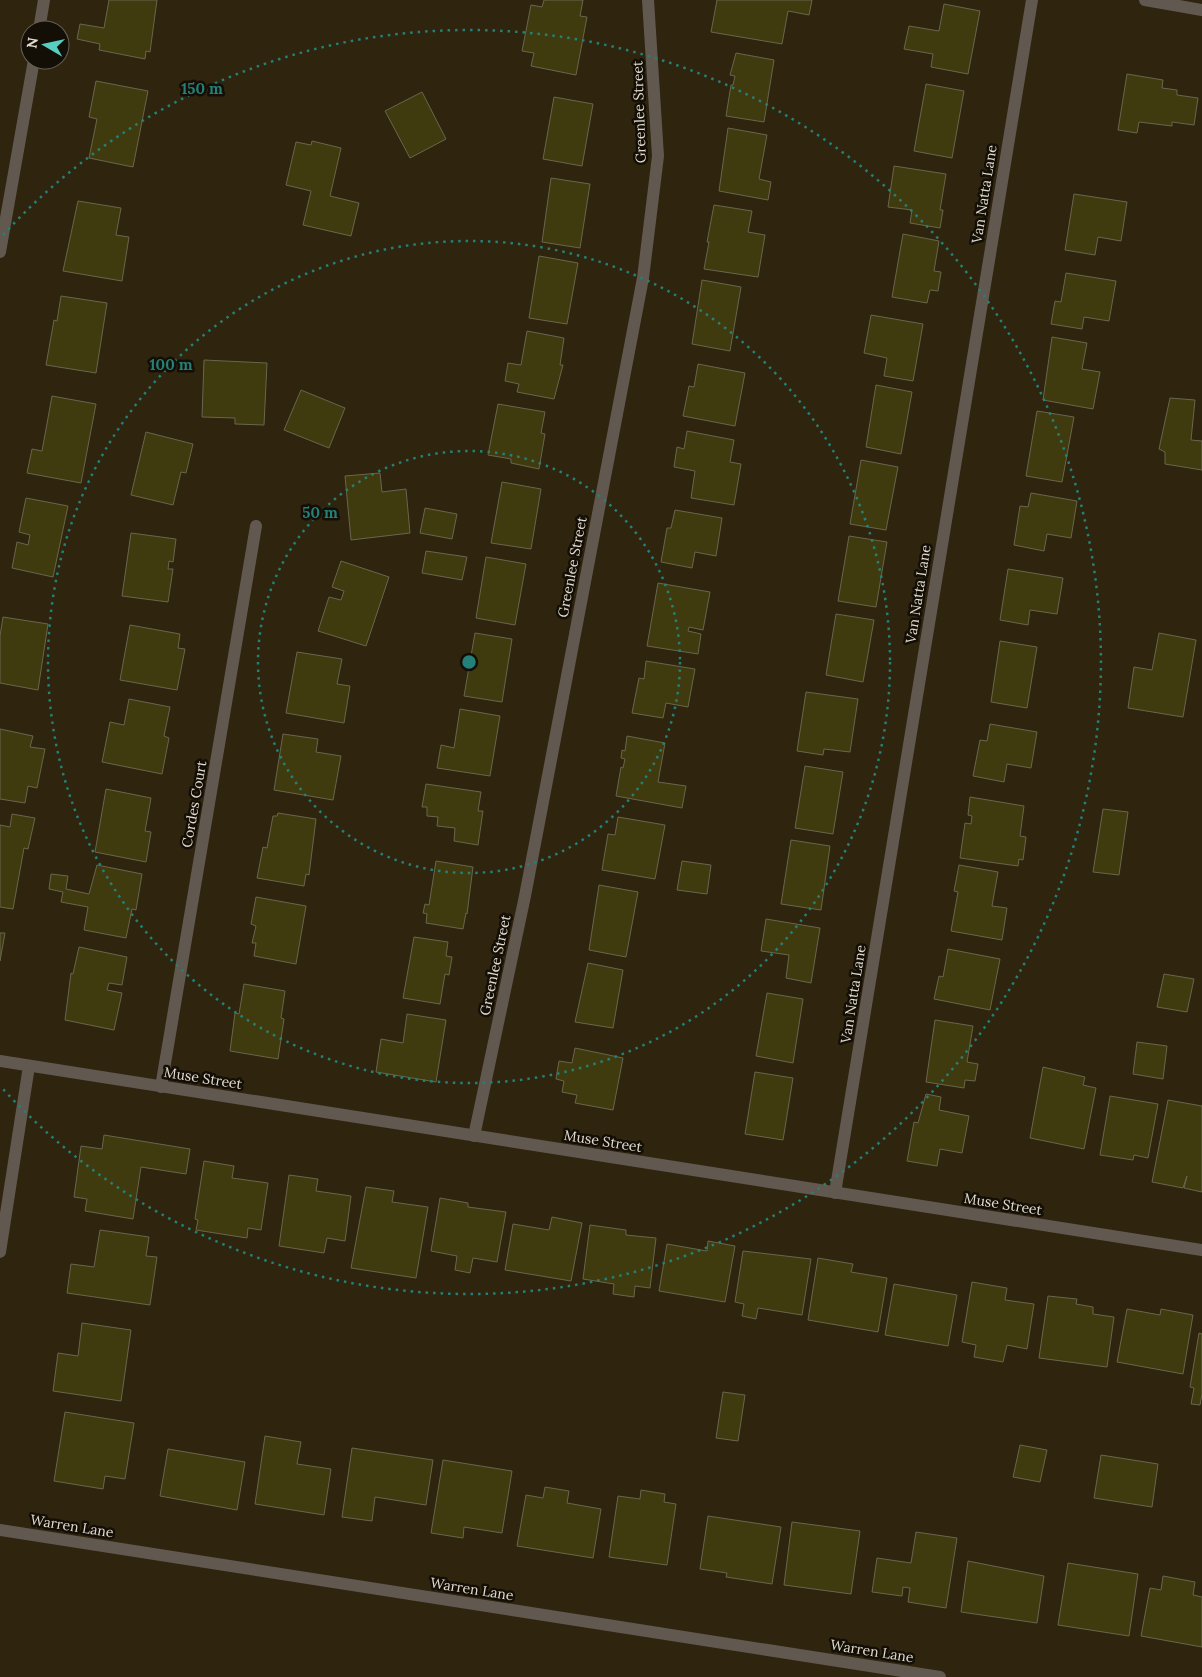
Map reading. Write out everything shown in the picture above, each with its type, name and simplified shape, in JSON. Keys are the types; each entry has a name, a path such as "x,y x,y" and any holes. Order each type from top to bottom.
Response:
{"street":[{"path":"41,20 44,0"},
{"name":"Greenlee Street","path":"474,1136 524,896 643,278 658,156 648,0"},
{"name":"Van Natta Lane","path":"835,1193 1032,0"},
{"path":"1145,0 1202,10"},
{"path":"0,252 32,70"},
{"name":"Cordes Court","path":"161,1087 256,526"},
{"name":"Muse Street","path":"0,1061 1202,1250"},
{"path":"0,1252 29,1066"},
{"name":"Warren Lane","path":"0,1530 940,1677"}],"building":[{"path":"109,0 157,0 150,52 146,51 145,59 99,50 100,44 77,39 80,24 104,28"},
{"path":"544,0 583,0 580,16 587,17 576,75 531,66 534,53 522,51 531,5 542,7"},
{"path":"717,0 812,0 809,15 788,11 782,44 711,32"},
{"path":"944,4 980,11 968,74 931,67 933,54 904,49 909,26 939,31"},
{"path":"736,53 774,60 764,122 726,116 731,85 733,85 735,76 730,75"},
{"path":"1127,74 1163,80 1162,88 1177,90 1177,95 1198,98 1194,125 1172,122 1172,126 1139,122 1137,133 1118,130"},
{"path":"96,81 148,91 133,167 89,158 97,119 89,117"},
{"path":"926,84 964,91 952,158 914,151"},
{"path":"422,92 446,139 410,158 385,111"},
{"path":"554,97 593,104 582,166 543,159"},
{"path":"728,128 767,135 759,179 771,182 768,200 719,191"},
{"path":"312,141 341,148 330,196 359,203 351,236 303,225 311,191 286,185 296,142 311,145"},
{"path":"894,166 946,174 940,210 943,210 940,228 910,223 912,210 888,207"},
{"path":"551,178 590,184 580,248 542,242"},
{"path":"1074,194 1127,202 1121,241 1098,237 1095,255 1065,250"},
{"path":"78,201 121,208 116,235 129,237 122,281 63,271"},
{"path":"714,205 752,211 748,232 765,235 758,277 704,269"},
{"path":"903,234 939,241 934,271 941,272 938,291 930,290 927,303 892,297"},
{"path":"539,256 578,263 567,324 529,318"},
{"path":"1066,273 1116,281 1109,321 1084,317 1082,329 1051,324 1055,301 1061,302"},
{"path":"702,280 741,287 730,351 692,344"},
{"path":"61,296 107,303 96,373 46,365 54,320 57,321"},
{"path":"871,315 923,324 913,381 884,376 887,358 864,353"},
{"path":"527,331 564,338 560,365 563,365 554,399 517,392 519,384 505,381 508,363 521,365"},
{"path":"1052,337 1087,343 1082,369 1100,372 1093,409 1043,400"},
{"path":"204,360 267,363 264,425 235,424 235,418 202,417"},
{"path":"698,364 745,373 735,426 683,416 689,386 694,387"},
{"path":"876,385 912,392 901,454 866,447"},
{"path":"301,390 345,408 329,448 284,430"},
{"path":"52,396 96,404 81,483 27,473 32,449 42,451"},
{"path":"1170,398 1195,400 1191,440 1202,441 1202,470 1165,464 1165,452 1159,449"},
{"path":"498,404 545,412 541,433 545,434 539,469 511,463 511,459 488,455"},
{"path":"1037,411 1074,417 1062,482 1026,476"},
{"path":"687,431 734,440 730,462 741,464 734,505 691,498 695,471 674,467 677,447 684,449"},
{"path":"146,432 193,444 186,473 181,472 173,505 131,495"},
{"path":"861,460 898,467 886,530 850,524"},
{"path":"380,473 382,492 406,489 410,533 351,540 345,476"},
{"path":"502,482 541,489 531,549 491,543"},
{"path":"1031,493 1077,501 1071,538 1047,534 1044,551 1014,545 1020,506 1028,507"},
{"path":"26,498 68,506 53,577 12,568 17,542 28,545 30,535 19,532"},
{"path":"425,508 457,514 452,539 420,533"},
{"path":"675,510 722,518 716,556 695,552 692,568 661,562 667,528 671,528"},
{"path":"131,533 176,539 173,562 169,561 168,569 173,569 168,602 122,596"},
{"path":"849,536 887,542 876,607 838,601"},
{"path":"426,551 467,557 462,580 422,573"},
{"path":"486,557 526,564 515,625 476,618"},
{"path":"341,561 389,577 366,646 318,631 329,597 341,600 344,591 332,587"},
{"path":"1008,569 1063,578 1057,614 1030,610 1028,625 1000,620"},
{"path":"658,583 710,592 703,630 689,627 688,631 701,634 698,654 647,646"},
{"path":"836,614 874,620 863,682 826,675"},
{"path":"3,617 48,624 38,690 0,683 0,636"},
{"path":"130,625 180,634 178,648 185,649 177,690 120,680"},
{"path":"475,633 512,639 502,702 464,696"},
{"path":"1159,633 1196,640 1183,717 1128,708 1134,667 1152,670"},
{"path":"1000,641 1037,647 1027,708 991,702"},
{"path":"297,652 342,659 337,684 350,686 344,723 286,713"},
{"path":"646,661 695,669 688,707 666,703 663,718 632,713 639,678 644,679"},
{"path":"806,692 858,699 850,752 824,749 823,755 797,751"},
{"path":"129,699 170,707 164,736 169,738 162,774 102,762 110,722 124,725"},
{"path":"460,709 500,716 490,776 437,768 441,745 454,748"},
{"path":"990,724 1037,732 1031,768 1007,764 1004,782 973,776 980,740 987,741"},
{"path":"0,729 33,736 30,747 45,749 37,788 28,786 25,803 0,799"},
{"path":"283,734 318,739 316,752 341,756 333,800 274,790"},
{"path":"627,736 665,743 658,782 686,786 682,808 616,796 621,767 623,768 625,759 621,758 622,750 625,751"},
{"path":"805,766 843,772 833,834 795,828"},
{"path":"426,784 481,792 478,811 483,811 478,845 454,841 455,828 437,826 438,817 427,816 427,807 422,807"},
{"path":"106,789 151,798 145,831 151,832 146,862 95,852"},
{"path":"970,797 1024,806 1020,836 1026,837 1023,860 1019,859 1018,866 960,858 965,823 971,824 972,816 968,815"},
{"path":"1103,809 1128,812 1119,875 1093,872"},
{"path":"278,813 316,819 309,875 306,874 304,886 257,878 263,847 267,848 273,816 277,816"},
{"path":"12,814 35,818 28,849 24,848 13,909 0,907 0,825 10,827"},
{"path":"618,817 665,825 655,879 602,870 608,834 615,835"},
{"path":"791,840 830,846 821,910 781,904"},
{"path":"436,861 473,867 467,914 463,929 426,923 427,914 423,913 425,904 429,905"},
{"path":"682,861 711,865 707,894 677,890"},
{"path":"97,865 142,874 136,910 132,909 126,938 84,930 88,907 61,902 63,892 49,889 51,874 68,876 66,889 89,894"},
{"path":"959,865 998,872 992,906 1007,908 1002,940 951,931 958,892 954,891"},
{"path":"599,885 638,892 626,957 589,950"},
{"path":"256,897 306,906 296,964 254,956 256,943 252,943 256,926 251,924"},
{"path":"766,919 820,928 811,983 786,978 789,955 761,951"},
{"path":"0,933 5,933 0,961"},
{"path":"414,937 448,942 446,956 452,957 449,975 445,974 440,1004 403,998"},
{"path":"79,947 127,957 122,985 109,983 107,990 122,993 114,1030 65,1020 71,973 73,974"},
{"path":"948,949 1000,959 990,1010 934,999 939,976 943,977"},
{"path":"588,963 623,970 613,1028 575,1022"},
{"path":"1164,974 1194,979 1187,1012 1157,1007"},
{"path":"244,984 285,991 281,1018 284,1019 278,1059 230,1051 235,1013 239,1014"},
{"path":"767,993 803,999 793,1063 756,1056"},
{"path":"407,1014 446,1020 436,1082 376,1072 381,1039 403,1043"},
{"path":"935,1020 973,1026 967,1062 978,1064 975,1081 965,1080 964,1088 926,1082"},
{"path":"1137,1042 1167,1046 1163,1079 1133,1074"},
{"path":"575,1048 623,1058 613,1110 575,1103 577,1095 562,1092 564,1081 556,1079 559,1061 572,1063"},
{"path":"1043,1067 1085,1077 1083,1085 1096,1088 1084,1149 1030,1138"},
{"path":"755,1072 793,1078 783,1140 745,1134"},
{"path":"926,1094 941,1097 939,1110 969,1116 962,1153 940,1149 937,1166 907,1161 914,1122 918,1123"},
{"path":"1110,1096 1158,1104 1148,1158 1134,1155 1133,1160 1100,1155"},
{"path":"1168,1100 1202,1106 1202,1192 1184,1188 1187,1176 1183,1188 1152,1182"},
{"path":"104,1135 190,1149 186,1174 141,1167 133,1219 85,1211 87,1199 74,1197 81,1146 102,1149"},
{"path":"204,1161 234,1166 232,1178 268,1183 261,1230 248,1228 247,1238 196,1230 198,1220 195,1219"},
{"path":"289,1175 318,1179 316,1191 351,1196 345,1241 327,1238 324,1253 279,1246"},
{"path":"366,1187 394,1191 392,1202 428,1207 416,1278 351,1268"},
{"path":"440,1198 468,1203 468,1207 506,1212 497,1262 473,1258 470,1273 455,1270 457,1256 431,1251"},
{"path":"552,1217 582,1223 571,1281 505,1270 513,1224 549,1230"},
{"path":"590,1225 626,1230 626,1235 656,1238 650,1288 635,1286 634,1297 613,1294 614,1284 583,1279"},
{"path":"100,1230 149,1237 146,1256 157,1257 150,1305 67,1293 71,1264 94,1267"},
{"path":"708,1241 735,1246 725,1302 659,1291 667,1244 707,1251"},
{"path":"743,1251 811,1259 802,1315 758,1308 756,1319 742,1316 744,1304 735,1302"},
{"path":"818,1258 853,1264 851,1272 887,1278 878,1332 808,1320"},
{"path":"972,1282 1007,1288 1005,1300 1034,1304 1027,1349 1007,1345 1003,1362 974,1357 976,1345 962,1342"},
{"path":"894,1284 957,1295 948,1346 885,1335"},
{"path":"1048,1296 1077,1299 1076,1304 1093,1307 1093,1314 1114,1317 1107,1367 1039,1358"},
{"path":"1127,1309 1160,1315 1161,1309 1193,1315 1183,1374 1117,1362"},
{"path":"82,1323 131,1330 121,1401 53,1391 58,1353 78,1356"},
{"path":"1199,1333 1202,1334 1202,1394 1200,1405 1191,1404 1194,1388 1190,1387"},
{"path":"723,1392 745,1395 738,1441 716,1438"},
{"path":"65,1412 134,1423 125,1479 105,1476 103,1489 54,1481"},
{"path":"265,1436 301,1442 297,1464 331,1469 324,1515 255,1504"},
{"path":"1020,1445 1047,1450 1040,1482 1013,1477"},
{"path":"352,1448 433,1460 426,1505 375,1497 372,1521 342,1517"},
{"path":"168,1449 245,1462 237,1510 160,1496"},
{"path":"1101,1455 1158,1464 1152,1507 1094,1498"},
{"path":"443,1460 512,1471 502,1533 464,1527 463,1538 431,1533"},
{"path":"545,1487 569,1491 567,1503 601,1509 593,1558 517,1546 526,1495 543,1498"},
{"path":"641,1490 665,1494 664,1502 676,1504 667,1565 609,1557 618,1496 640,1499"},
{"path":"708,1516 781,1527 772,1584 726,1577 727,1573 700,1569"},
{"path":"792,1522 860,1531 851,1594 784,1585"},
{"path":"916,1532 957,1538 946,1608 908,1602 910,1588 903,1587 902,1596 872,1592 877,1558 911,1563"},
{"path":"968,1561 1044,1576 1037,1623 961,1612"},
{"path":"1068,1563 1138,1574 1129,1636 1058,1625"},
{"path":"1163,1576 1195,1582 1193,1595 1202,1597 1202,1647 1141,1636 1150,1588 1161,1590"}]}
